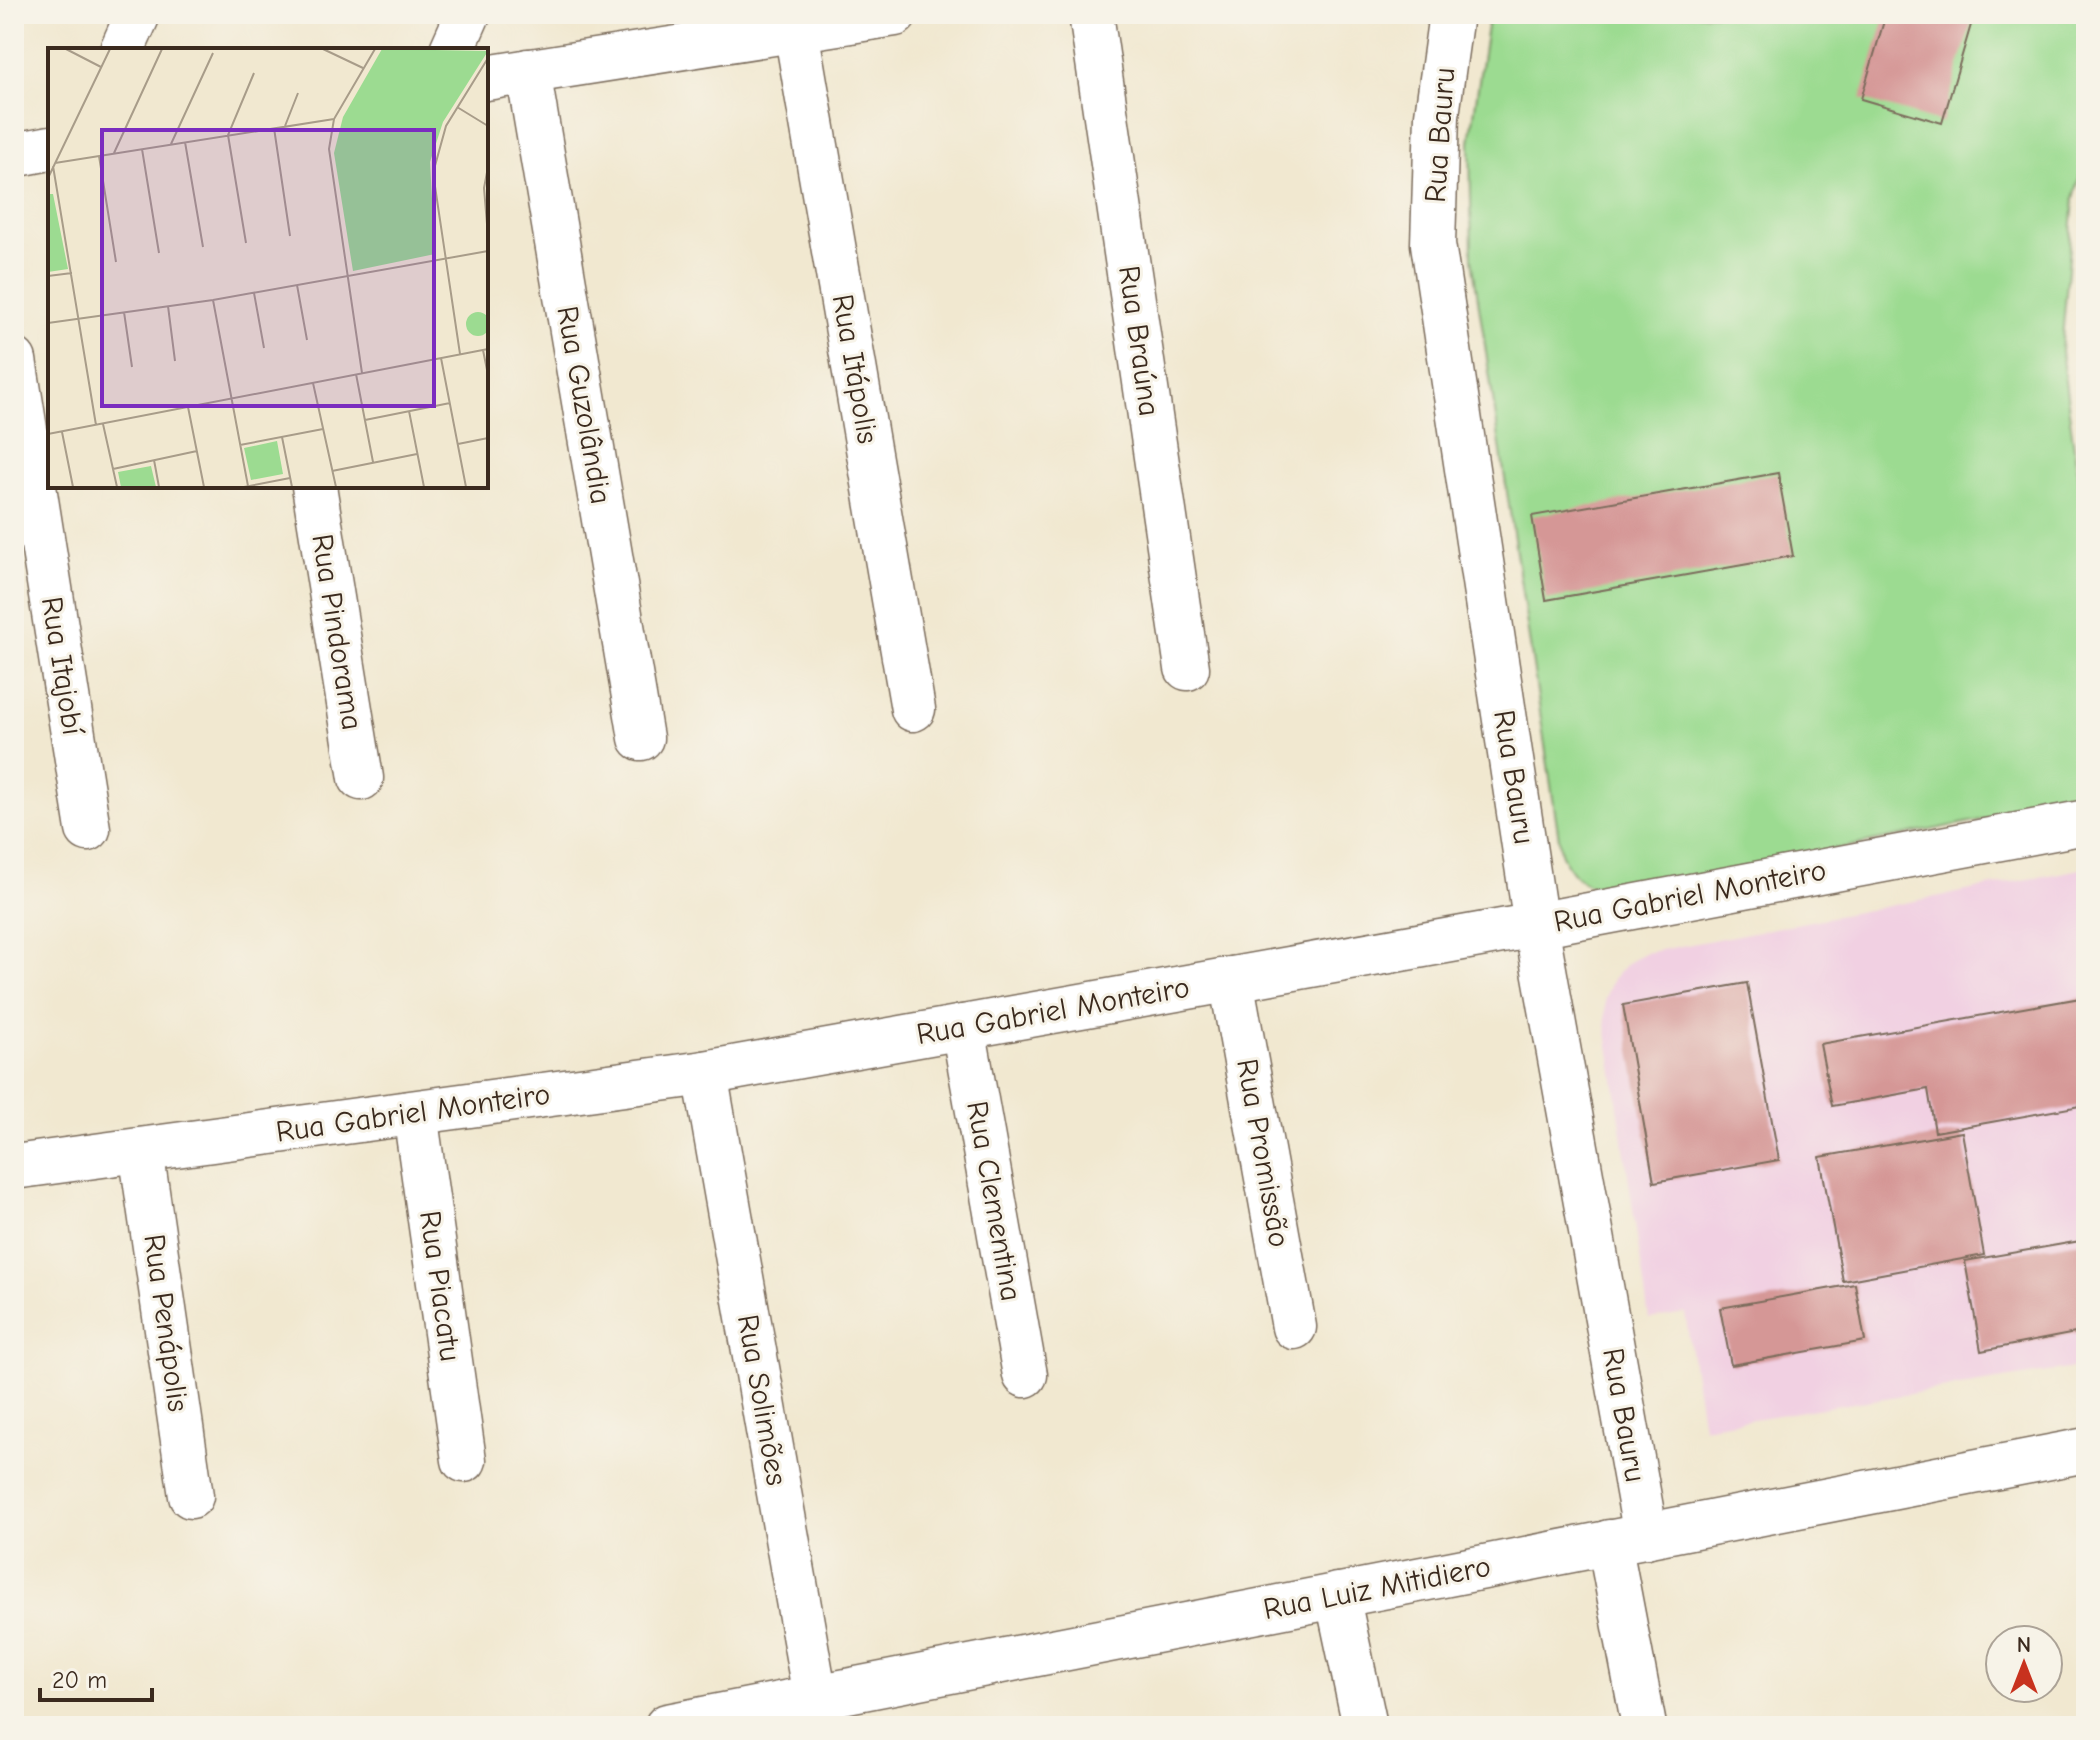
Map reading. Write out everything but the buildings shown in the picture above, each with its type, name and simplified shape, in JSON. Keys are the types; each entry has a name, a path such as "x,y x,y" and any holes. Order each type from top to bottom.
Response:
{"street":[{"path":"123,48 138,14"},
{"path":"453,48 468,14"},
{"path":"507,75 800,22 895,14"},
{"name":"Rua Braúna","path":"1091,14 1187,668"},
{"name":"Rua Bauru","path":"1451,14 1437,115 1433,244 1627,1539 1644,1726"},
{"name":"Rua Itápolis","path":"800,22 913,709"},
{"name":"Rua Guzolândia","path":"507,75 641,738"},
{"path":"14,155 48,148"},
{"name":"Rua Itajobí","path":"14,360 88,829"},
{"name":"Rua Pindorama","path":"314,488 361,778"},
{"name":"Rua Gabriel Monteiro","path":"14,1167 705,1073 1536,925 2086,822"},
{"name":"Rua Promissão","path":"1231,979 1294,1327"},
{"name":"Rua Clementina","path":"963,1027 1025,1375"},
{"name":"Rua Solimões","path":"705,1073 817,1712"},
{"name":"Rua Piacatu","path":"415,1113 464,1460"},
{"name":"Rua Penápolis","path":"141,1150 191,1496"},
{"name":"Rua Luiz Mitidiero","path":"667,1726 817,1712 1337,1595 2086,1450"},
{"path":"1337,1595 1365,1726"}],"shaded area":[{"path":"2086,868 2086,1366 1703,1427 1685,1313 1649,1319 1605,1018 1605,998 1613,979 1627,963 1645,953"}],"green space":[{"path":"1491,14 2086,14 2086,153 2074,199 2061,351 2086,538 2086,799 1626,891 1604,890 1586,884 1572,871 1561,852 1472,259 1470,142"}]}
